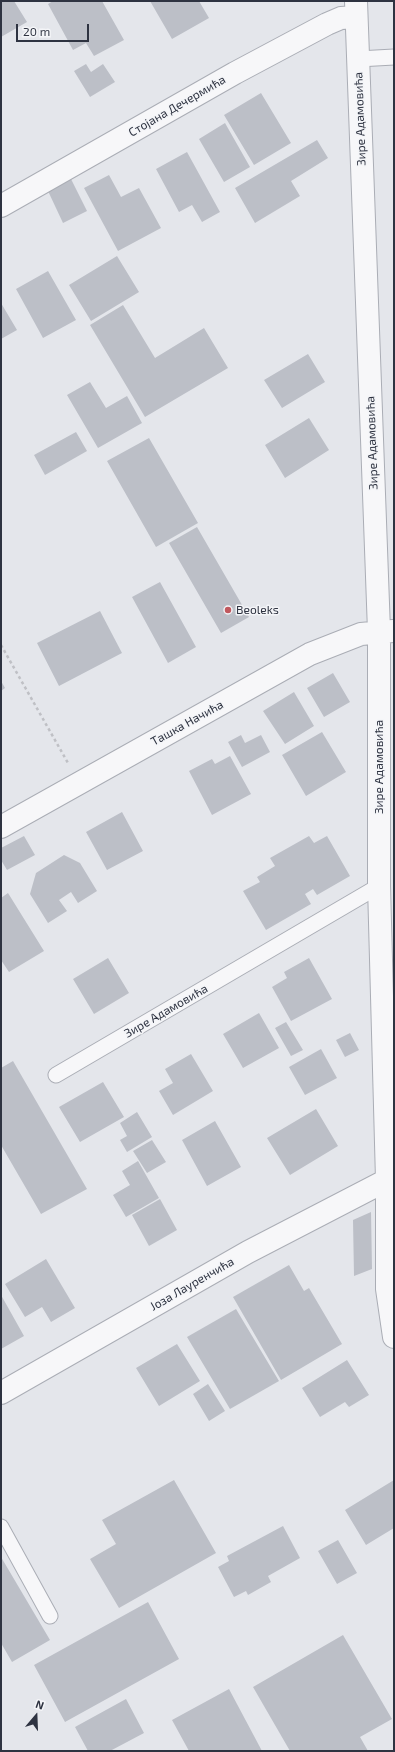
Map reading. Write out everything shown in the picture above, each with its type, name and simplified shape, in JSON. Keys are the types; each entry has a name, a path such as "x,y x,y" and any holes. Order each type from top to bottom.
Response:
{"street":[{"name":"Зире Адамовића","path":"356,9 386,631 379,886 390,1180 387,1289 394,1337"},
{"name":"Стојана Дечермића","path":"1,206 235,73 356,9"},
{"name":"Ташка Начића","path":"1,827 310,654 361,634 386,631"},
{"name":"Јоза Лауренчића","path":"1,1393 248,1252 390,1180"}],"lane":[{"path":"358,59 394,57"},
{"name":"Зире Адамовића","path":"56,1075 379,886"},
{"path":"1,1527 50,1616"}],"path":[{"path":"1,646 79,783"}],"building":[{"path":"1,1 14,1 27,22 1,37"},
{"path":"53,1 102,1 124,40 94,56 86,43 73,50 48,4"},
{"path":"150,1 199,1 209,18 172,39"},
{"path":"86,64 91,72 103,64 115,82 90,97 74,71"},
{"path":"261,93 291,143 254,165 224,115"},
{"path":"225,123 250,167 224,182 199,139"},
{"path":"317,140 328,158 291,181 300,196 255,223 235,188"},
{"path":"187,152 220,212 202,222 192,205 179,212 156,169"},
{"path":"109,175 121,197 139,188 161,228 118,251 84,188"},
{"path":"71,179 87,211 63,223 48,191"},
{"path":"117,256 139,292 91,321 69,285"},
{"path":"48,271 76,320 43,338 16,289"},
{"path":"1,303 17,330 1,339"},
{"path":"123,305 155,358 204,328 228,368 145,417 90,325"},
{"path":"308,354 325,382 282,408 264,380"},
{"path":"90,382 106,408 127,396 142,423 98,448 67,395"},
{"path":"309,418 329,450 285,478 265,445"},
{"path":"76,432 87,451 45,475 34,455"},
{"path":"149,438 198,523 156,547 107,461"},
{"path":"197,527 249,617 221,633 169,543"},
{"path":"160,582 196,647 168,663 132,597"},
{"path":"100,611 122,653 59,686 37,643"},
{"path":"333,673 350,702 324,717 307,688"},
{"path":"1,681 5,688 1,691"},
{"path":"294,692 314,726 285,744 263,711"},
{"path":"322,732 346,772 306,796 282,755"},
{"path":"241,735 245,743 261,735 270,752 242,767 228,742"},
{"path":"230,756 251,794 212,815 189,771 212,759 215,764"},
{"path":"122,812 143,851 107,870 86,832"},
{"path":"24,836 35,855 7,870 1,860 1,848"},
{"path":"309,836 314,843 327,836 350,876 317,895 313,889 305,894 311,904 266,930 243,891 260,882 257,877 275,866 270,858"},
{"path":"64,855 80,863 97,891 78,903 71,892 59,900 67,911 48,923 30,894 36,873"},
{"path":"8,893 44,951 9,972 1,960 1,898"},
{"path":"108,958 129,993 94,1014 73,979"},
{"path":"309,958 332,999 291,1021 272,987 287,978 284,972"},
{"path":"259,1013 279,1048 243,1068 223,1034"},
{"path":"286,1022 303,1050 291,1056 275,1028"},
{"path":"350,1033 359,1050 345,1057 336,1040"},
{"path":"321,1049 337,1078 305,1095 289,1067"},
{"path":"191,1054 213,1091 173,1115 159,1091 173,1083 165,1069"},
{"path":"13,1061 87,1189 41,1214 1,1145 1,1068"},
{"path":"103,1082 124,1117 80,1142 59,1107"},
{"path":"316,1109 338,1146 290,1175 267,1138"},
{"path":"137,1112 152,1137 127,1152 120,1140 127,1136 120,1123"},
{"path":"215,1121 241,1167 207,1186 182,1140"},
{"path":"152,1140 166,1162 147,1173 133,1151"},
{"path":"138,1161 159,1198 126,1217 113,1195 130,1185 122,1171"},
{"path":"160,1199 177,1230 149,1246 132,1215"},
{"path":"371,1212 372,1269 354,1276 353,1220"},
{"path":"46,1259 75,1308 51,1322 42,1307 25,1317 5,1284"},
{"path":"289,1265 304,1291 309,1288 342,1344 281,1380 233,1297"},
{"path":"1,1295 24,1336 1,1349"},
{"path":"236,1309 279,1381 230,1409 187,1337"},
{"path":"177,1344 200,1381 159,1406 136,1368"},
{"path":"347,1360 369,1395 349,1407 345,1402 320,1417 302,1388"},
{"path":"208,1384 225,1411 209,1421 193,1394"},
{"path":"174,1480 216,1553 119,1608 90,1559 116,1544 102,1520"},
{"path":"394,1480 394,1528 366,1545 345,1510"},
{"path":"283,1526 300,1558 268,1576 271,1582 248,1595 246,1591 234,1597 218,1567 229,1561 227,1556"},
{"path":"338,1540 357,1573 337,1584 318,1551"},
{"path":"1,1557 50,1640 12,1662 1,1643"},
{"path":"148,1602 179,1659 65,1722 34,1665"},
{"path":"343,1635 392,1719 360,1737 368,1751 290,1751 253,1687"},
{"path":"229,1689 262,1751 189,1751 172,1720"},
{"path":"126,1699 144,1733 110,1751 88,1751 75,1727"}],"place":[{"name":"Beoleks","path":"228,610"}]}
